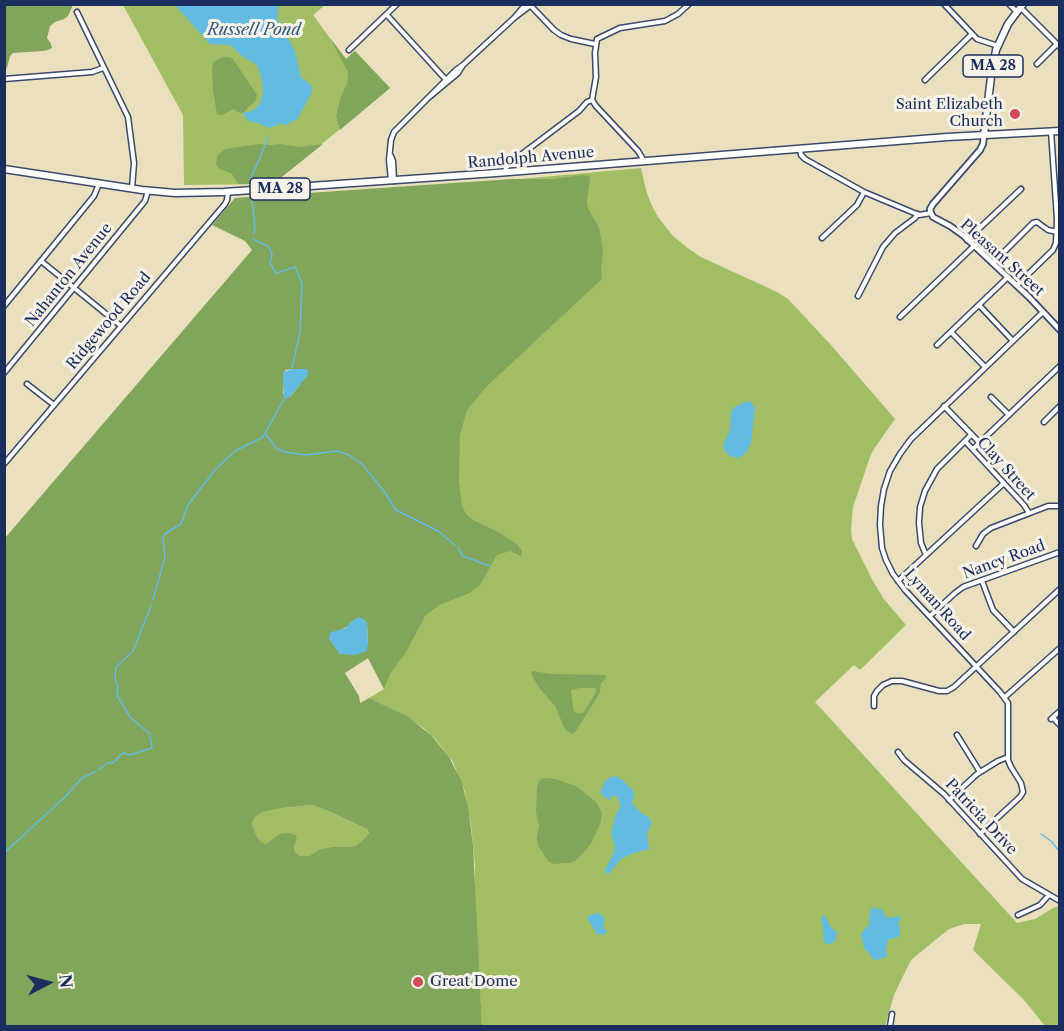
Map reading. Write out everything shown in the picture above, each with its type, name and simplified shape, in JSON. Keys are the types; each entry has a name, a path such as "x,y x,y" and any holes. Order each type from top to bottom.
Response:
{"main road":[{"name":"MA 28","path":"984,135 993,65 998,46 1008,24 1020,8"},
{"name":"Randolph Avenue","path":"4,169 132,189 195,193 228,192 800,148 1059,131"}],"street":[{"path":"349,50 397,4"},
{"path":"392,181 390,155 393,132 516,14 529,5 561,35 568,39 595,44 607,34 623,28 666,21 689,4"},
{"path":"944,4 980,41 998,46"},
{"path":"1010,4 1020,8 1058,45 1036,64"},
{"path":"77,12 126,111 134,163 132,189"},
{"path":"387,15 447,81"},
{"path":"925,80 972,34"},
{"path":"595,44 596,77 592,100 638,151 644,161"},
{"path":"4,79 92,72 103,68"},
{"path":"505,172 510,163 592,100"},
{"path":"1017,285 1053,250 1058,235 1051,131"},
{"path":"800,148 805,159 864,192 922,215 931,213 930,209 933,204 981,148 984,135"},
{"path":"4,306 94,196 99,184"},
{"path":"967,240 1022,189"},
{"name":"Nahanton Avenue","path":"4,373 145,201 148,190"},
{"name":"Ridgewood Road","path":"4,464 225,204 228,192"},
{"path":"822,238 857,205 864,192"},
{"name":"Pleasant Street","path":"931,213 932,216 955,229 993,263 1059,330"},
{"path":"858,296 883,247 893,235 918,214"},
{"path":"993,263 1021,233 1035,222 1058,235"},
{"path":"900,317 974,246"},
{"path":"41,261 121,326"},
{"path":"936,345 1008,277"},
{"path":"979,305 1013,341"},
{"name":"Lyman Road","path":"1005,697 898,581 889,567 882,548 880,520 884,489 892,466 914,435 1043,312"},
{"path":"951,332 985,367"},
{"path":"973,449 1059,366"},
{"path":"27,384 54,405"},
{"path":"991,397 1009,415"},
{"path":"944,406 980,443"},
{"path":"1044,422 1059,406"},
{"path":"926,555 922,547 919,528 919,512 923,496 937,469 971,435"},
{"name":"Clay Street","path":"965,441 1029,513"},
{"path":"898,581 1004,483"},
{"path":"976,546 988,530 1048,506 1059,506"},
{"name":"Nancy Road","path":"930,616 959,590 1059,552"},
{"path":"982,581 993,610 1014,632"},
{"path":"874,706 875,693 887,683 900,681 944,691 956,686 1059,589"},
{"path":"980,834 1023,792 1008,757 1009,708 1005,697 1059,648"},
{"path":"1059,711 1052,718 1059,725"},
{"path":"957,735 980,772"},
{"name":"Patricia Drive","path":"898,752 949,800 1020,876 1059,901"},
{"path":"949,800 980,772 1008,757"},
{"path":"1018,915 1042,904 1049,895"},
{"path":"890,1026 892,1014"}],"green space":[{"path":"5,4 73,5 68,16 50,26 47,38 52,48 43,51 13,53 5,70"},
{"path":"123,5 325,5 313,15 341,53 346,59 355,51 390,88 273,184 184,185 183,115"},
{"path":"330,38 346,59 355,51 390,88 340,130 336,117 341,96 347,84 348,72"},
{"path":"223,57 233,59 257,95 255,102 243,113 234,109 222,115 217,114 212,67 214,62"},
{"path":"259,144 300,147 323,144 273,184 238,184 232,174 216,165 217,156 225,149"},
{"path":"641,168 652,206 673,236 701,257 788,299 895,419 870,457 853,507 851,529 852,539 872,579 883,598 906,625 860,670 854,665 815,702 1017,923 1035,919 1059,906 1059,1026 1045,1026 1024,1000 973,950 981,924 964,924 949,929 912,959 894,995 885,1026 482,1026 475,865 465,792 453,762 425,729 406,716 369,698 384,689 368,658 509,180"},
{"path":"589,176 587,201 588,208 599,228 603,250 602,279 486,387 467,410 460,435 459,481 462,507 473,520 517,544 522,551 521,556 510,551 497,555 480,585 470,593 439,605 425,616 406,652 390,674 384,689 368,658 345,673 359,696 360,703 369,698 407,716 431,735 449,757 461,780 468,806 473,845 482,1026 5,1026 5,538 252,250 245,241 212,225 235,198 512,179","holes":["303,369 299,386 290,397 283,394 285,370","351,622 367,623 368,644 340,654 330,639","312,805 367,829 369,833 357,845 320,849 309,856 300,856 295,852 294,847 296,835 279,834 266,844 257,837 252,823 255,817 263,812"]},
{"path":"531,672 606,675 606,678 601,683 596,699 573,734 564,727 555,706 541,690","holes":["595,688 596,692 583,713 574,712 571,690"]},
{"path":"544,778 576,786 596,802 602,813 601,822 590,845 575,861 553,864 548,861 538,845 537,789 540,780"},
{"path":"312,805 367,829 369,833 357,845 321,849 309,856 300,856 295,852 297,838 279,834 266,844 257,837 252,823 255,817 263,812"}],"water":[{"name":"Russell Pond","path":"175,5 279,5 277,18 295,51 301,77 312,86 312,92 298,118 288,125 279,124 269,128 248,121 243,113 252,111 260,104 263,92 262,79 257,65 230,45 210,44"},
{"path":"292,369 306,369 308,375 290,397 284,399 283,372"},
{"path":"748,401 755,408 751,443 746,453 739,458 732,457 726,453 723,445 730,430 731,412 735,407"},
{"path":"359,617 367,623 367,650 355,655 340,654 329,639 330,634 346,628"},
{"path":"613,776 620,778 634,791 632,803 650,818 652,823 647,833 649,849 621,859 609,874 605,870 615,847 611,833 616,814 621,806 617,796 612,796 609,800 601,794 601,791 605,781"},
{"path":"871,908 882,909 885,916 889,918 901,917 898,924 900,936 888,940 887,956 875,960 864,948 861,934 870,924"},
{"path":"597,913 601,914 605,920 603,927 607,931 604,935 597,934 587,918"},
{"path":"823,915 832,929 837,931 836,940 831,944 824,943 821,919"}],"waterway":[{"path":"251,184 251,178 268,136"},
{"path":"252,200 254,233"},
{"path":"253,238 270,249 272,254 270,263 276,273 295,267 302,283 300,332 292,368"},
{"path":"153,600 165,557 163,539 165,534 181,524 188,505 215,470 235,451 263,437 284,399"},
{"path":"265,433 277,449 285,452 306,455 337,451 349,455 362,464 396,510 438,531 455,545"},
{"path":"458,548 463,556 490,566"},
{"path":"98,770 114,762 123,753 130,755 152,748 150,734 130,717 117,695 118,686 115,680 116,667 133,651 151,606"},
{"path":"4,853 64,798 82,778 95,772"},
{"path":"1041,834 1060,852"}],"place":[{"name":"Saint Elizabeth Church","path":"1015,114"},
{"name":"Great Dome","path":"418,982"}]}
